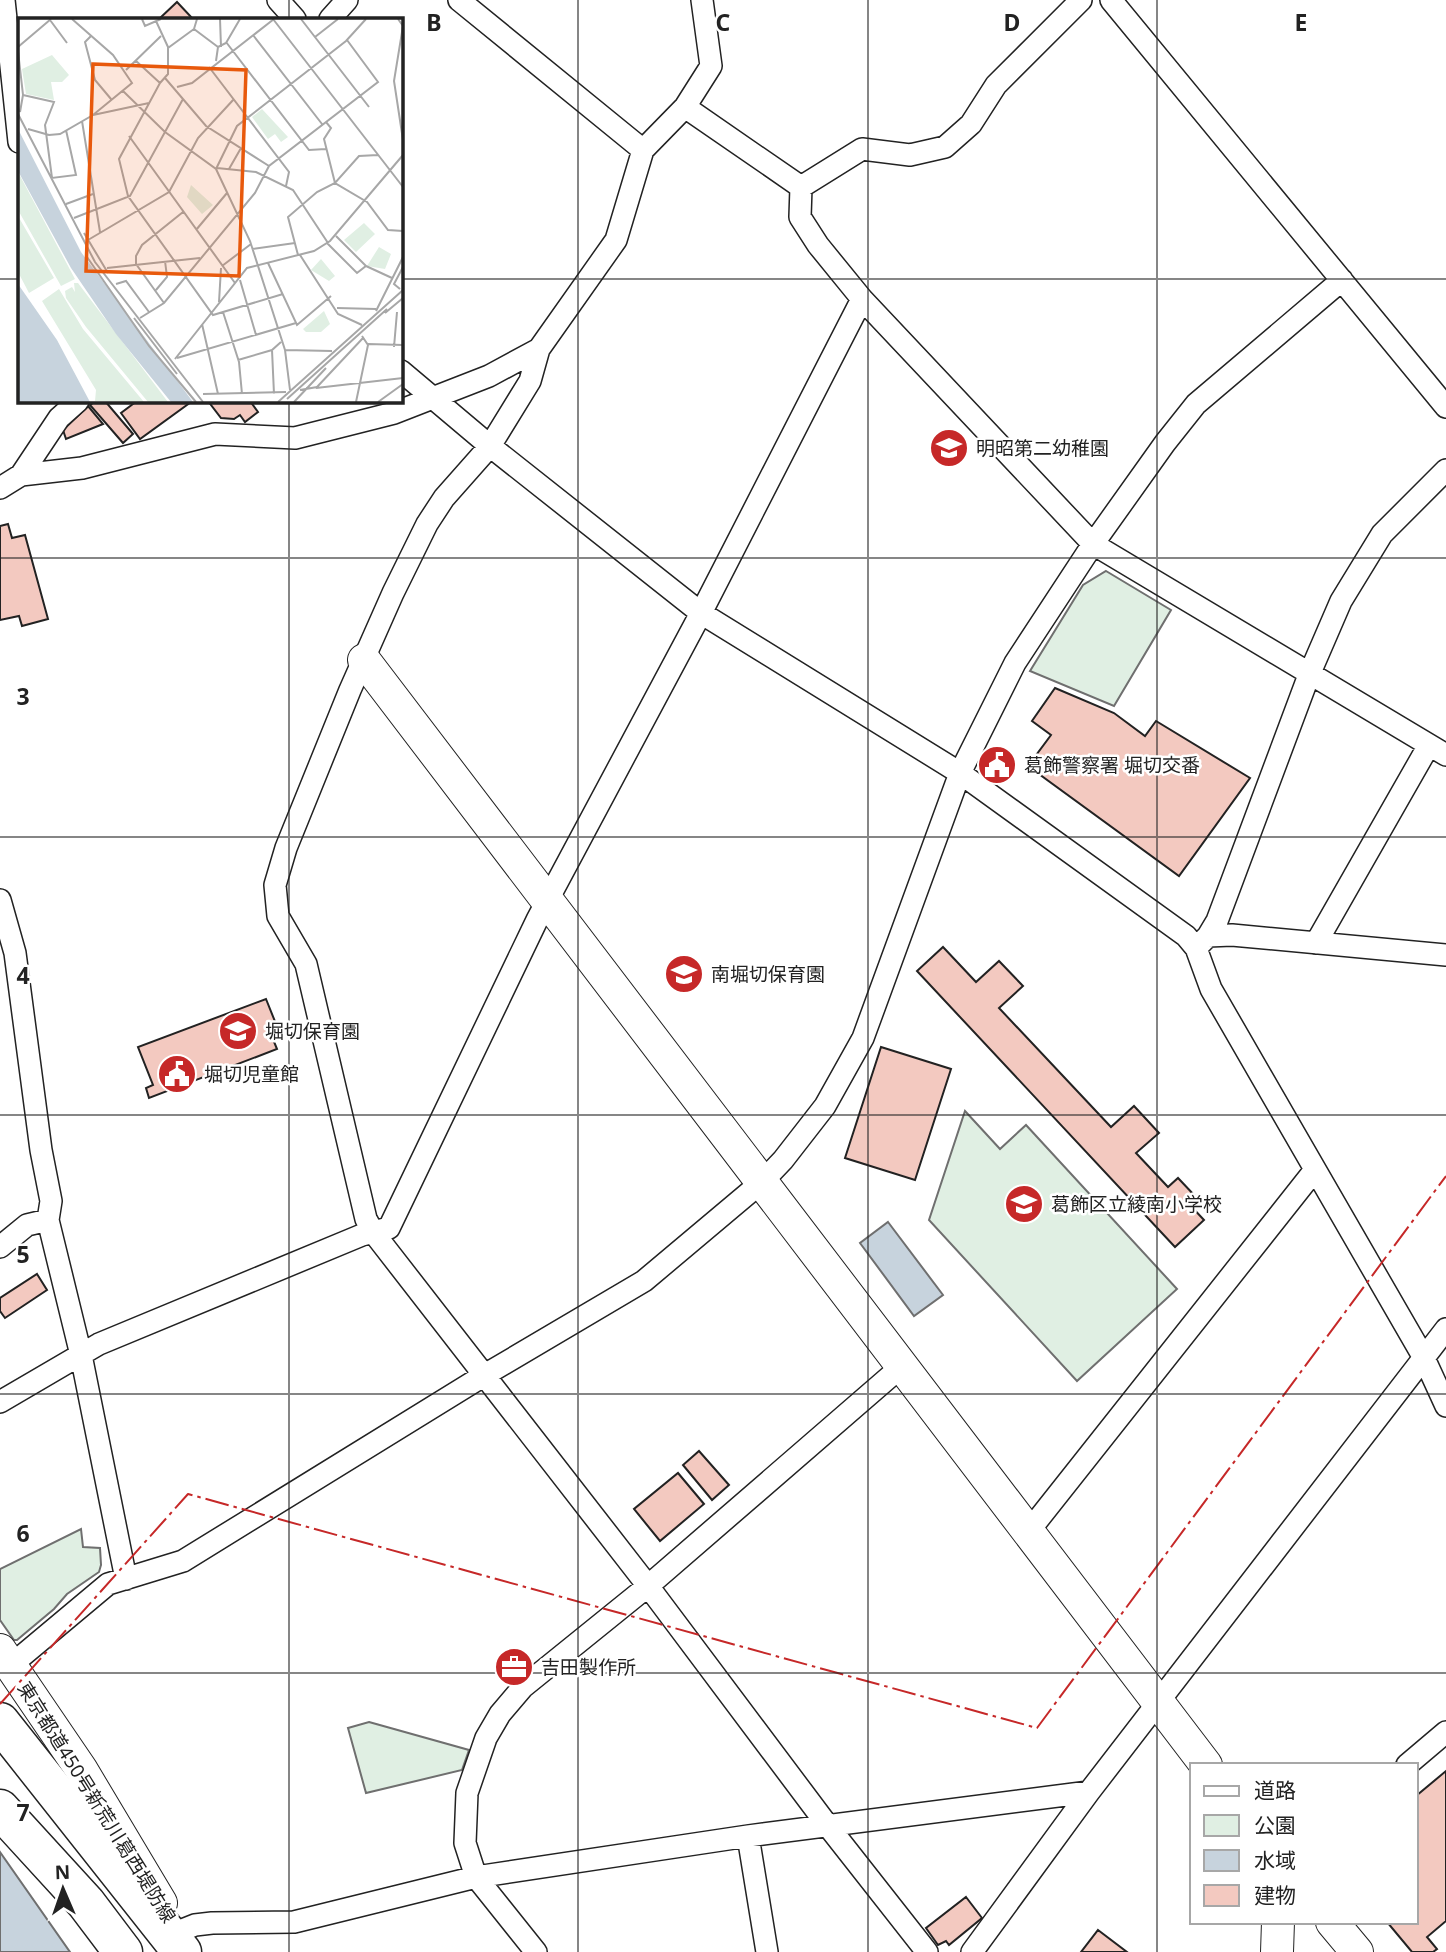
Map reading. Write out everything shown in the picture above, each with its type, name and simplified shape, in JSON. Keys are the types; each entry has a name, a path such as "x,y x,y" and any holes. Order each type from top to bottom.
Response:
{"highway":[{"path":"0,1722 177,1947"},
{"path":"0,1732 87,1864 177,1947"},
{"path":"0,1809 86,1903 123,1952"},
{"path":"0,1814 91,1952"}],"street":[{"path":"4,0 18,133"},
{"path":"278,0 294,18"},
{"path":"331,18 347,0"},
{"path":"459,0 643,150"},
{"path":"702,0 711,66 685,107 643,150 616,240 539,349 530,381 490,446 444,498 427,524 393,593 292,835 275,885 278,916 306,964 366,1219 373,1232 927,1952"},
{"path":"801,187 862,149 910,155 945,147 971,124 996,85 1081,0"},
{"path":"1111,0 1446,407"},
{"path":"685,107 801,187"},
{"path":"801,187 800,217 818,245 862,299 1093,544 1438,750 1316,943"},
{"path":"5,1658 108,1584 183,1561 483,1376 644,1281 763,1181 825,1106 863,1038 960,773 1015,663 1093,544 1196,404 1342,280"},
{"path":"0,1402 99,1344 373,1232 389,1228 547,900 701,612 862,299"},
{"path":"0,488 21,475 82,468 215,434 295,438 394,414 489,376 539,349"},
{"path":"402,372 490,446 701,612 960,773 1186,936 1202,942 1232,935 1446,955"},
{"path":"21,475 58,418 77,402"},
{"path":"1446,470 1382,534 1341,601 1310,675 1217,921 1202,942 1211,989 1424,1358 1446,1406"},
{"path":"364,660 1204,1763"},
{"path":"0,903 15,953 37,1128 51,1201 48,1220 81,1355 126,1579"},
{"path":"1029,1531 1314,1171"},
{"path":"0,1247 27,1225 48,1220"},
{"path":"972,1952 1089,1792 1446,1329"},
{"path":"536,1952 476,1877 465,1843 467,1793 486,1738 500,1714 523,1687 648,1586 902,1366"},
{"name":"東京都道450号新荒川葛西堤防線","path":"5,1658 81,1769 177,1947"},
{"path":"1409,1763 1446,1732"},
{"path":"177,1947 195,1925 294,1922 476,1877 748,1836 1089,1792"},
{"path":"748,1836 767,1952"},
{"path":"1277,1952 1278,1924"},
{"path":"1334,1924 1357,1952"}],"green space":[{"path":"1106,571 1171,610 1114,706 1030,671 1083,585"},
{"path":"965,1111 1000,1149 1026,1125 1177,1289 1077,1381 929,1220"},
{"path":"81,1529 83,1547 100,1548 99,1572 67,1594 54,1609 14,1640 0,1620 0,1569"},
{"path":"369,1722 469,1750 462,1770 366,1793 348,1728"}],"water":[{"path":"888,1222 943,1295 914,1316 860,1243"},
{"path":"0,1852 70,1952 0,1952"}],"building":[{"path":"177,2 192,18 160,18"},
{"path":"94,402 106,402 133,434 123,443 90,405"},
{"path":"136,402 191,402 140,439 121,413"},
{"path":"209,402 251,402 258,412 245,422 240,415 234,419 221,418"},
{"path":"88,406 103,424 66,439 63,430"},
{"path":"8,524 12,538 25,535 48,619 22,626 19,616 0,620 0,526"},
{"path":"1055,688 1114,713 1145,736 1156,721 1250,778 1179,876 1028,766 1051,735 1032,721"},
{"path":"997,750 1011,760 997,779 984,769"},
{"path":"943,947 976,982 999,961 1023,986 999,1008 1111,1127 1134,1106 1159,1133 1136,1153 1168,1187 1178,1178 1196,1197 1189,1204 1204,1220 1175,1247 917,971"},
{"path":"266,999 278,1029 270,1032 277,1049 149,1098 146,1088 153,1085 138,1047"},
{"path":"881,1047 951,1069 915,1180 845,1158"},
{"path":"37,1274 47,1290 5,1318 0,1311 0,1298"},
{"path":"699,1451 729,1485 712,1500 683,1465"},
{"path":"678,1473 704,1504 660,1541 634,1509"},
{"path":"1446,1771 1446,1921 1427,1937 1437,1949 1433,1952 1412,1952 1389,1924 1418,1924 1418,1794"},
{"path":"966,1897 982,1918 949,1945 946,1941 938,1945 926,1928"},
{"path":"1098,1930 1127,1952 1081,1952"}],"power":[{"path":"0,1704 188,1494 1037,1728 1446,1176"}],"place":[{"name":"明昭第二幼稚園","path":"949,448"},
{"name":"葛飾警察署 堀切交番","path":"997,765"},
{"name":"南堀切保育園","path":"684,974"},
{"name":"堀切保育園","path":"238,1031"},
{"name":"堀切児童館","path":"177,1074"},
{"name":"葛飾区立綾南小学校","path":"1024,1204"},
{"name":"吉田製作所","path":"514,1667"}]}
